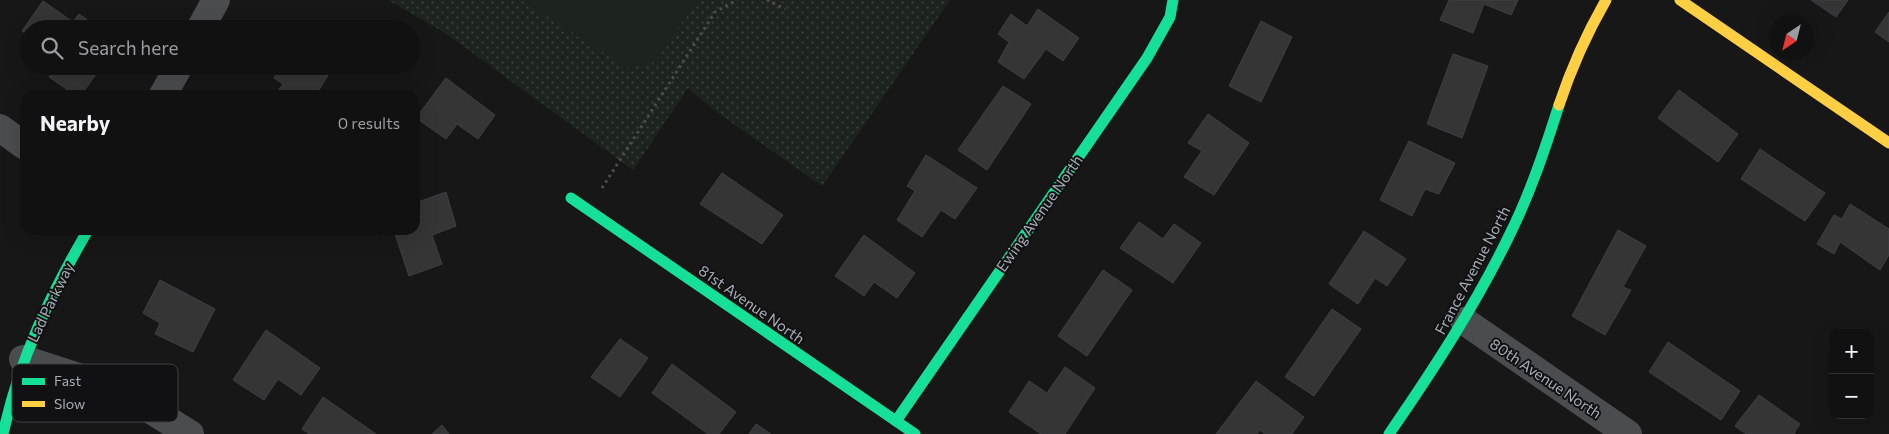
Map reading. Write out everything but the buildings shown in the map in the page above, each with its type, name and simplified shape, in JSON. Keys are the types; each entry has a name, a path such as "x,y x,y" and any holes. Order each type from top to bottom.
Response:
{"street":[{"path":"205,20 216,0"},
{"name":"Ewing Avenue North","path":"896,421 1147,58 1170,17 1173,0"},
{"name":"France Avenue North","path":"1389,434 1432,372 1464,321 1510,235 1541,162 1565,87 1593,22 1606,0"},
{"path":"1680,0 1889,143"},
{"path":"166,90 174,75"},
{"path":"0,128 20,142"},
{"name":"81st Avenue North","path":"571,198 915,434"},
{"name":"Lad Parkway","path":"22,364 59,279 85,235"},
{"name":"80th Avenue North","path":"1464,321 1628,434"},
{"path":"23,359 38,364"},
{"name":"Lad Parkway","path":"3,434 12,396"},
{"path":"170,422 190,434"}],"path":[{"path":"588,209 715,12 737,0"},
{"path":"767,0 785,9"}],"shaded area":[{"path":"388,0 950,0 822,186 714,110 688,88 633,170 445,33"},
{"path":"522,0 696,0 655,62 627,68"}],"traffic: fast":[{"path":"896,421 1147,58 1170,17 1173,0"},
{"path":"1389,434 1453,337 1496,262 1517,220 1530,188 1559,105"},
{"path":"571,198 915,434"},
{"path":"24,364 37,329 85,235"},
{"path":"3,434 12,400"}],"traffic: slow":[{"path":"1559,105 1580,51 1606,0"},
{"path":"1680,0 1889,143"}]}
